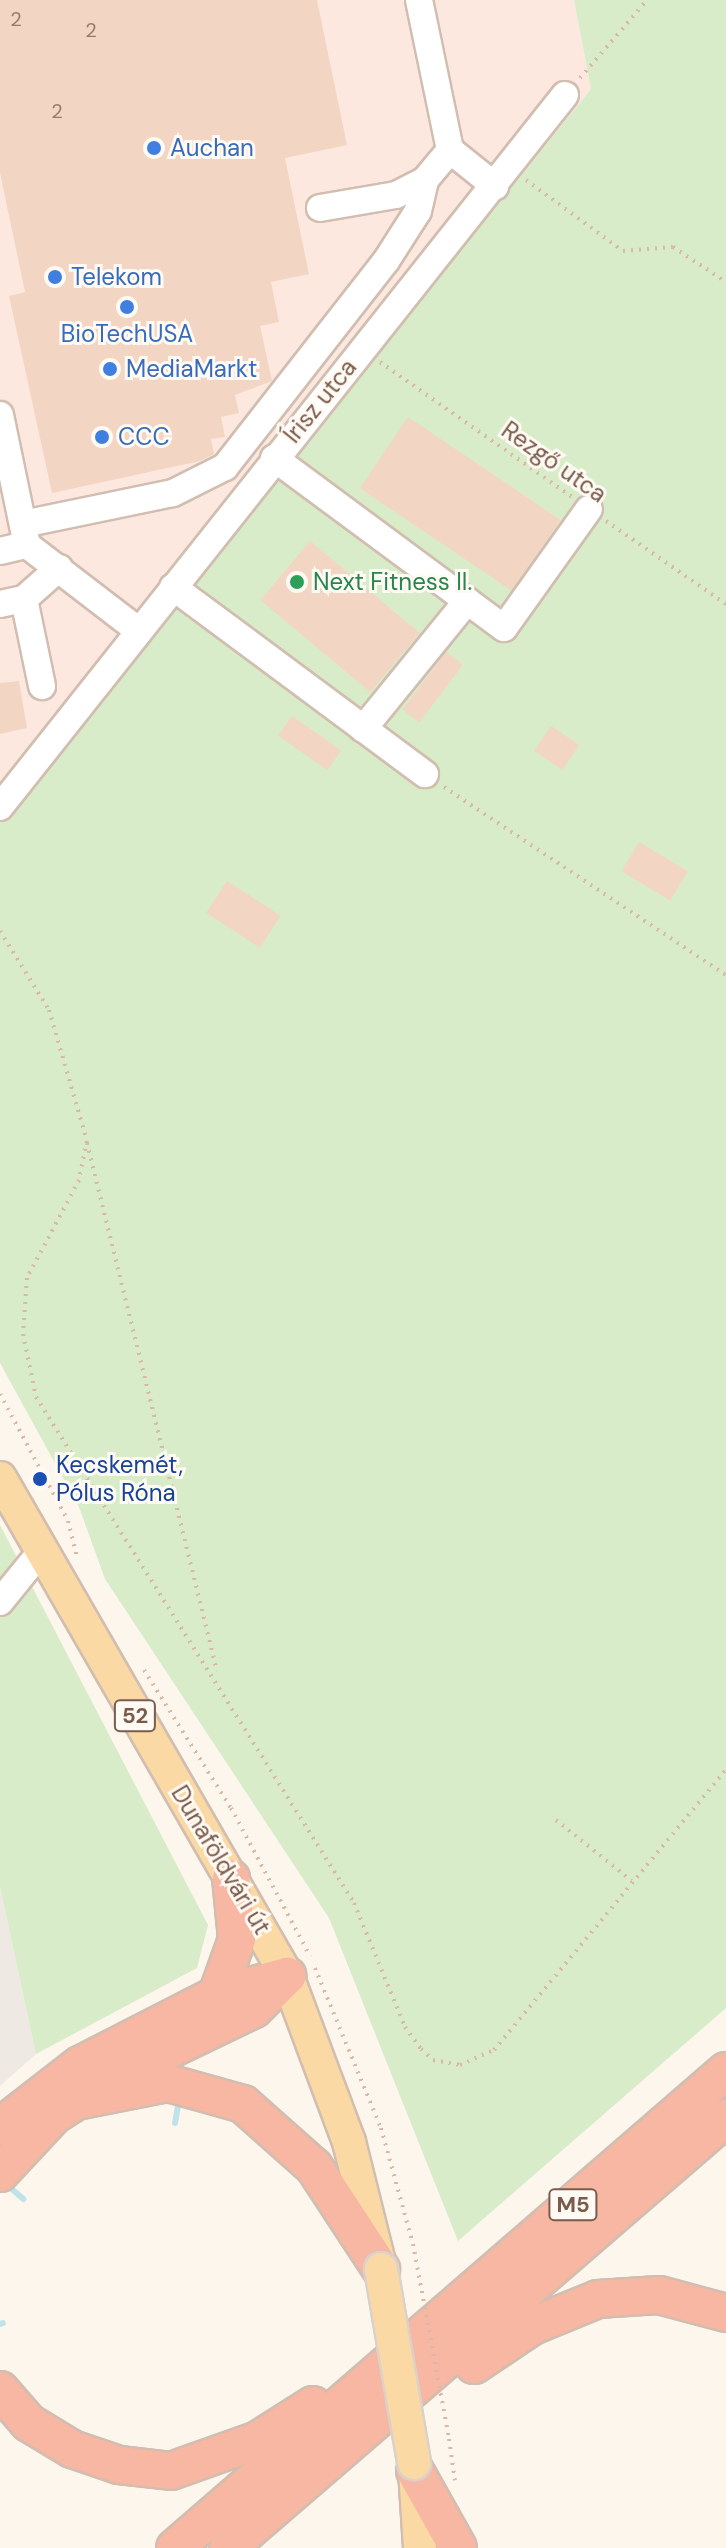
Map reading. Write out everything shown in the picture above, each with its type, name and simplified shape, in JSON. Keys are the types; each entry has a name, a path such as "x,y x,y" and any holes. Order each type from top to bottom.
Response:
{"highway":[{"path":"217,1995 237,1939 231,1878"},
{"path":"0,2127 80,2065 217,1995 287,1976"},
{"path":"0,2173 29,2135 81,2100 254,2009 287,1976"},
{"name":"M5","path":"175,2548 726,2071"},
{"path":"81,2100 168,2083 243,2104 314,2167 381,2269"},
{"name":"M5","path":"228,2548 726,2118"},
{"path":"321,2469 387,2437 488,2354 570,2306 659,2295 726,2313"},
{"path":"0,2390 29,2423 72,2449 119,2465 171,2471 258,2440 419,2338"},
{"path":"414,2467 458,2548"}],"main road":[{"name":"Dunaföldvári út","path":"0,1478 39,1554 287,1976 349,2142 381,2269"},
{"name":"52","path":"381,2269 414,2467 420,2548"}],"street":[{"path":"419,0 450,150"},
{"name":"Írisz utca","path":"0,807 565,95"},
{"path":"450,150 502,177"},
{"path":"320,208 396,195 425,180 450,150"},
{"path":"0,551 25,535 173,493 232,461 386,261 418,211 425,180"},
{"path":"0,415 25,535 59,568 139,631"},
{"path":"274,458 504,628 589,509"},
{"path":"42,686 12,601 59,568"},
{"path":"173,587 425,774"},
{"path":"363,729 467,601"},
{"path":"0,1602 39,1554"}],"path":[{"path":"565,95 647,0"},
{"path":"502,177 623,251 673,247 726,282"},
{"name":"Rezgő utca","path":"362,349 726,604"},
{"path":"425,774 726,975"},
{"path":"0,931 49,1010 87,1141 218,1677"},
{"path":"87,1141 79,1180 27,1278 26,1368 36,1397 218,1677 354,1903 405,2027 433,2060 460,2065 494,2050 726,1770"},
{"path":"556,1820 632,1881"},
{"path":"413,2244 449,2439"}],"shaded area":[{"path":"0,0 574,0 591,89 0,820"},
{"path":"0,1887 36,2054 0,2086"}],"green space":[{"path":"574,0 726,0 726,2008 458,2241 329,1918 105,1579 79,1507 0,1363 0,820 591,89"},
{"path":"0,1525 208,1925 197,1968 36,2054 0,1887"}],"building":[{"path":"0,0 317,0 347,145 285,158 309,274 271,282 279,322 260,326 272,381 235,395 239,413 221,417 225,437 211,439 214,454 200,461 52,493 9,296 25,292 0,173"},
{"path":"408,417 561,520 512,591 360,488"},
{"path":"310,541 420,633 370,692 261,600"},
{"path":"446,652 463,665 419,722 403,710"},
{"path":"19,681 27,728 0,734 0,683"},
{"path":"292,716 341,750 327,770 278,736"},
{"path":"551,726 579,745 562,770 534,751"},
{"path":"639,842 688,871 670,901 621,871"},
{"path":"227,881 281,916 260,948 206,913"}],"waterway":[{"path":"175,2123 179,2100"},
{"path":"6,2184 23,2199"}],"place":[{"name":"Auchan","path":"154,148"},
{"name":"Telekom","path":"55,277"},
{"name":"BioTechUSA","path":"127,307"},
{"name":"MediaMarkt","path":"110,369"},
{"name":"CCC","path":"102,437"},
{"name":"Next Fitness II.","path":"297,582"},
{"name":"Kecskemét, Pólus Róna","path":"40,1479"}]}
